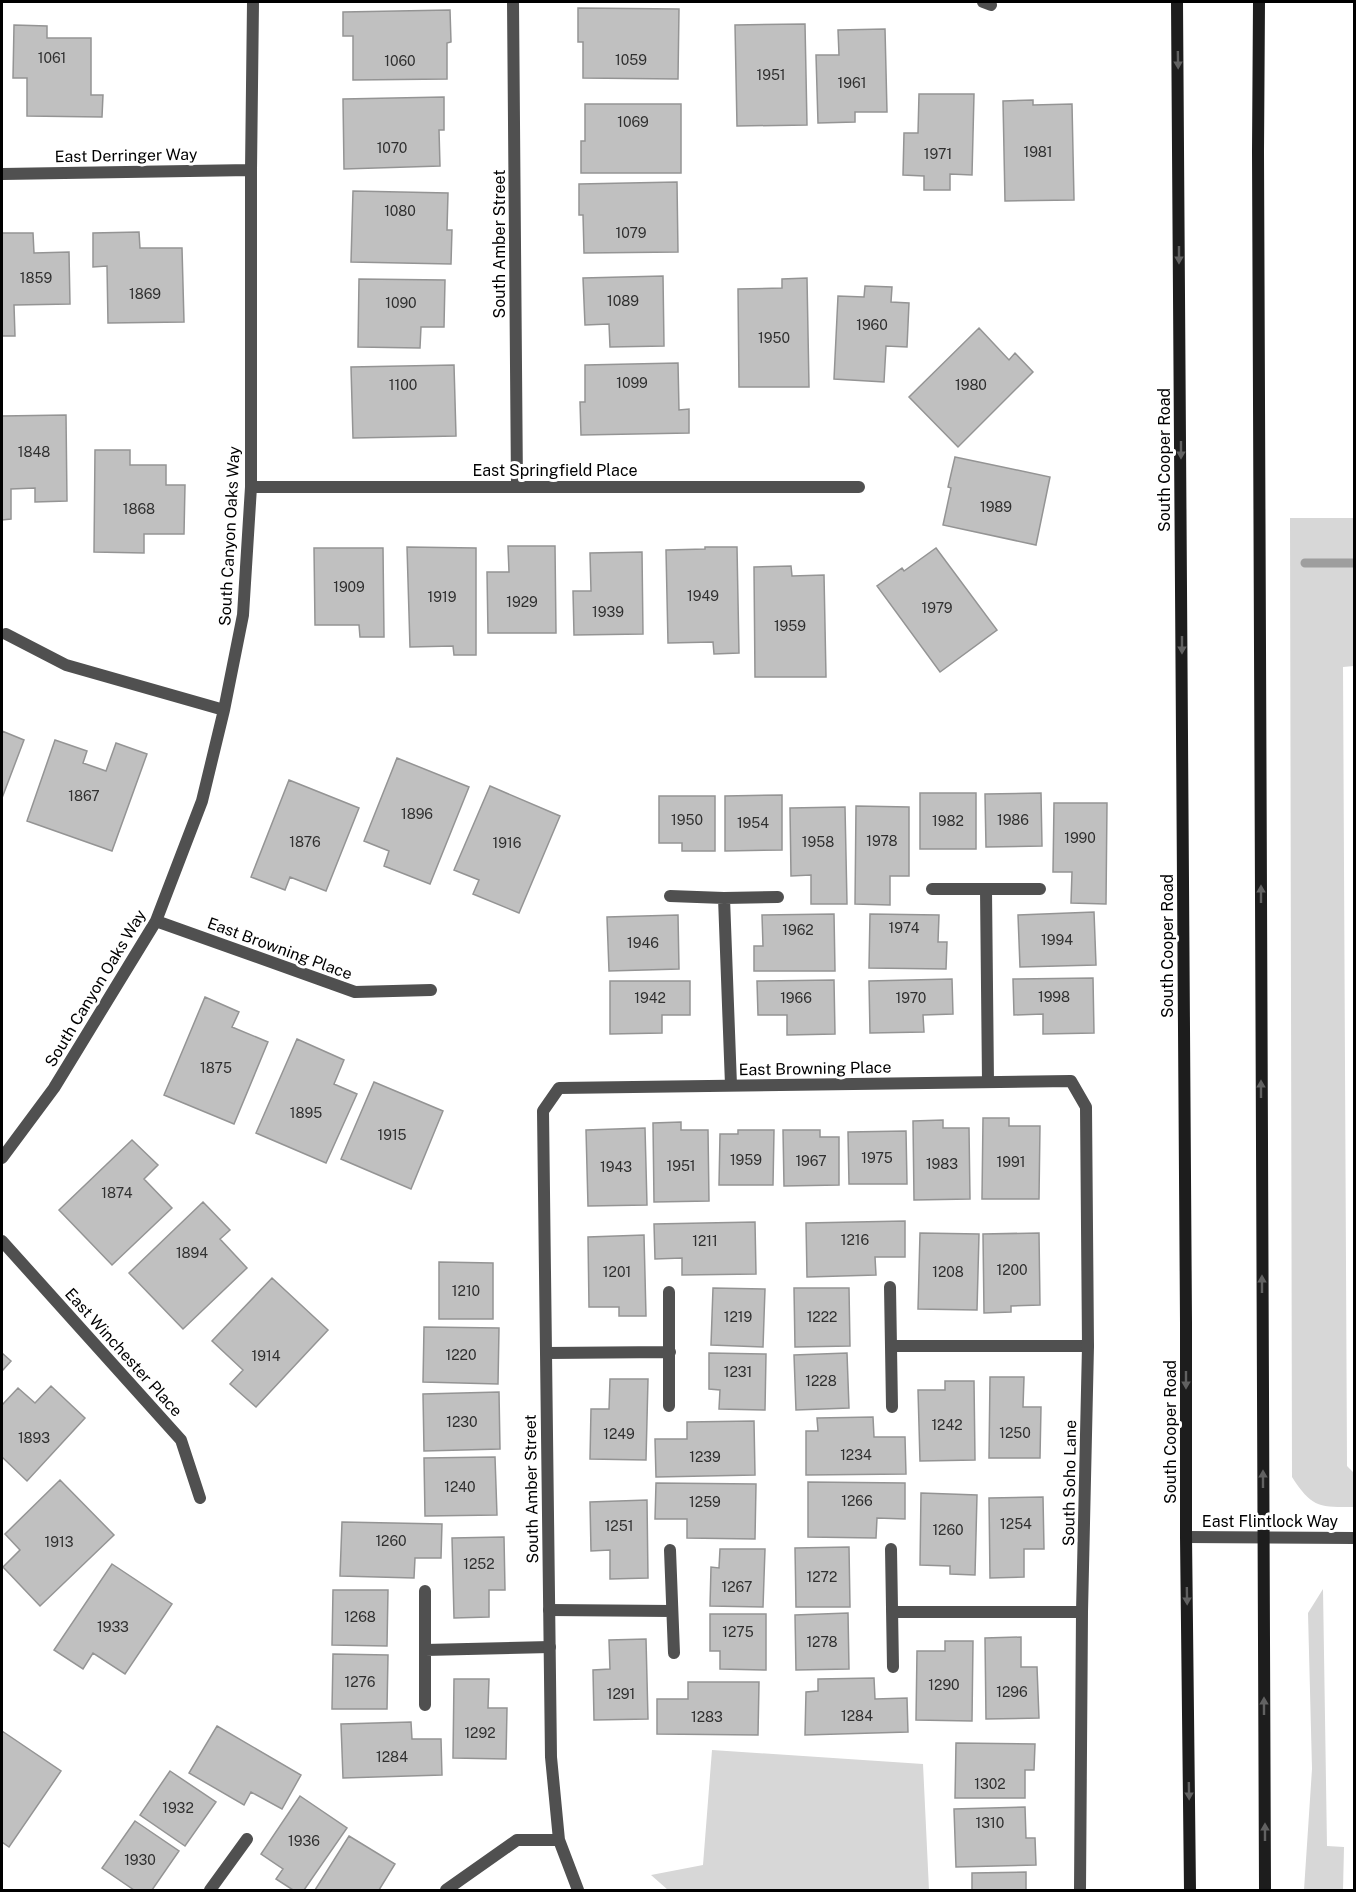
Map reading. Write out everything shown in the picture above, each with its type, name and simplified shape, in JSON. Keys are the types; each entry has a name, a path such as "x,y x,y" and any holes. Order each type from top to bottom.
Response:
{"main road":[{"name":"South Cooper Road","path":"1177,2 1190,1890"},
{"path":"1259,2 1265,1890"}],"street":[{"name":"South Canyon Oaks Way","path":"2,1158 54,1088 156,921 202,801 224,710 243,615 251,487 253,2"},
{"name":"South Amber Street","path":"513,2 517,487"},
{"name":"East Derringer Way","path":"2,174 251,170"},
{"name":"East Springfield Place","path":"251,487 859,487"},
{"path":"6,634 66,665 224,710"},
{"path":"932,889 1040,889"},
{"path":"986,890 988,1082"},
{"path":"670,896 778,897"},
{"path":"724,898 731,1085"},
{"name":"East Browning Place","path":"156,921 355,992 431,990"},
{"name":"East Browning Place","path":"558,1088 1071,1081"},
{"name":"South Soho Lane","path":"1071,1081 1086,1107 1088,1346 1082,1612 1080,1890"},
{"name":"South Amber Street","path":"558,1088 543,1111 551,1757 558,1840 578,1890"},
{"name":"East Winchester Place","path":"2,1240 181,1440 200,1498"},
{"path":"890,1287 892,1407"},
{"path":"669,1292 669,1406"},
{"path":"891,1346 1088,1346"},
{"path":"546,1353 670,1352"},
{"name":"East Flintlock Way","path":"1186,1537 1354,1538"},
{"path":"891,1549 894,1667"},
{"path":"670,1550 674,1653"},
{"path":"425,1591 425,1705"},
{"path":"549,1610 672,1611"},
{"path":"892,1612 1082,1612"},
{"path":"425,1650 550,1647"},
{"path":"216,1889 247,1839"},
{"path":"446,1890 517,1840 558,1840"}],"shaded area":[{"path":"1290,518 1354,518 1354,666 1343,667 1347,1466 1354,1473 1354,1507 1317,1504 1305,1495 1292,1477"},
{"path":"1323,1589 1327,1846 1344,1847 1343,1890 1304,1890 1312,1769 1308,1613"},
{"path":"712,1750 923,1764 929,1890 668,1890 651,1875 703,1865"}],"building":[{"path":"578,8 679,9 678,79 583,78 583,42 578,42"},
{"path":"450,10 451,42 447,43 447,79 353,80 353,36 343,36 343,12"},
{"path":"805,24 807,125 737,126 735,25"},
{"path":"14,25 47,26 47,38 91,38 91,95 103,95 102,117 27,116 27,78 13,78"},
{"path":"885,29 887,112 855,112 855,122 818,123 816,55 839,55 838,30"},
{"path":"919,94 974,94 972,175 950,174 950,190 924,190 924,176 903,175 904,133 918,133"},
{"path":"444,97 444,130 439,130 440,166 344,169 343,99"},
{"path":"1033,100 1033,105 1072,104 1074,200 1005,201 1003,101"},
{"path":"585,104 681,104 681,173 581,173 581,141 585,141"},
{"path":"677,182 678,252 584,253 583,215 579,215 579,184"},
{"path":"353,191 448,193 447,230 452,230 451,264 351,262"},
{"path":"139,232 140,248 182,248 184,322 108,323 107,266 93,267 93,233"},
{"path":"2,233 33,233 34,253 69,252 70,304 14,305 15,336 2,336"},
{"path":"663,276 664,346 610,347 609,324 585,325 583,278"},
{"path":"807,278 809,387 739,387 738,289 782,288 782,279"},
{"path":"359,279 445,280 444,327 421,327 420,348 358,347"},
{"path":"865,286 892,287 891,302 909,303 907,347 886,346 884,382 834,379 838,296 864,297"},
{"path":"979,328 1009,360 1015,353 1033,372 958,447 909,397"},
{"path":"678,363 679,410 689,409 689,433 581,435 580,402 585,402 585,365"},
{"path":"454,365 456,436 353,438 351,367"},
{"path":"66,415 67,501 35,502 35,488 11,489 11,519 2,520 2,416"},
{"path":"95,450 130,450 130,465 166,465 166,485 185,485 184,534 144,534 144,553 94,552"},
{"path":"955,457 1050,477 1036,545 943,525"},
{"path":"508,546 555,546 556,633 488,633 487,572 509,572"},
{"path":"407,547 476,548 476,655 454,655 453,646 410,647"},
{"path":"705,547 737,547 739,653 714,654 713,642 668,643 666,550 705,549"},
{"path":"314,548 383,548 384,637 360,637 359,625 315,625"},
{"path":"936,548 997,630 940,672 877,586 902,568 904,571"},
{"path":"642,552 643,634 574,635 573,591 591,591 590,553"},
{"path":"791,566 792,576 824,575 826,677 755,677 754,567"},
{"path":"2,731 24,740 2,798"},
{"path":"55,740 87,751 83,763 106,771 116,743 147,754 112,851 27,821"},
{"path":"397,758 469,787 430,884 384,866 389,851 364,841"},
{"path":"289,780 359,808 326,891 290,877 285,890 251,877"},
{"path":"490,786 560,816 519,913 473,894 479,880 454,870"},
{"path":"920,793 976,793 976,849 920,849"},
{"path":"1041,793 1042,846 986,847 985,794"},
{"path":"782,795 782,850 725,851 725,796"},
{"path":"659,796 715,796 715,851 682,851 682,843 659,843"},
{"path":"1054,803 1107,803 1106,904 1071,903 1072,872 1053,872"},
{"path":"856,806 909,807 909,876 890,876 890,905 855,904"},
{"path":"845,807 847,904 811,904 811,875 791,876 790,808"},
{"path":"1094,912 1096,965 1020,967 1018,915"},
{"path":"834,914 835,971 754,971 754,946 763,946 762,915"},
{"path":"870,914 939,915 938,942 947,942 946,969 869,968"},
{"path":"678,915 679,969 609,971 607,917"},
{"path":"1093,978 1094,1033 1043,1034 1043,1014 1014,1015 1013,979"},
{"path":"952,979 953,1014 923,1015 924,1032 870,1033 869,981"},
{"path":"834,980 835,1034 787,1035 787,1015 758,1015 757,981"},
{"path":"610,981 690,981 690,1015 662,1015 662,1033 610,1034"},
{"path":"205,997 239,1012 232,1027 268,1042 234,1124 164,1095"},
{"path":"297,1039 344,1060 334,1084 357,1094 326,1163 256,1133"},
{"path":"374,1082 443,1111 411,1189 341,1159"},
{"path":"983,1118 1009,1118 1009,1126 1040,1126 1039,1199 982,1199"},
{"path":"943,1120 943,1128 969,1128 970,1199 914,1200 913,1121"},
{"path":"681,1122 681,1130 708,1130 709,1201 654,1202 653,1123"},
{"path":"645,1128 647,1205 588,1206 586,1130"},
{"path":"738,1130 774,1130 773,1185 719,1185 720,1134 738,1134"},
{"path":"783,1130 820,1130 820,1137 839,1137 839,1185 784,1186"},
{"path":"906,1131 907,1184 849,1184 848,1132"},
{"path":"132,1140 158,1165 144,1179 172,1208 112,1265 59,1210"},
{"path":"203,1202 230,1230 220,1239 247,1268 183,1329 129,1273"},
{"path":"905,1221 905,1257 875,1257 876,1275 807,1277 806,1223"},
{"path":"755,1222 756,1274 682,1275 682,1258 655,1259 654,1224"},
{"path":"920,1233 979,1234 977,1310 918,1309"},
{"path":"1039,1233 1040,1305 1011,1306 1011,1312 984,1313 983,1234"},
{"path":"644,1235 646,1316 619,1316 619,1307 589,1307 588,1237"},
{"path":"439,1262 493,1263 493,1319 439,1319"},
{"path":"272,1278 328,1330 256,1407 230,1384 243,1370 212,1341"},
{"path":"713,1288 765,1289 763,1347 711,1345"},
{"path":"794,1288 849,1288 850,1346 795,1347"},
{"path":"424,1327 499,1328 498,1384 423,1382"},
{"path":"2,1353 11,1361 2,1371"},
{"path":"709,1353 766,1354 765,1410 719,1409 720,1390 709,1389"},
{"path":"847,1353 849,1408 796,1410 794,1355"},
{"path":"990,1377 1024,1377 1023,1407 1041,1407 1040,1458 989,1458"},
{"path":"610,1379 648,1379 646,1460 590,1459 591,1409 609,1409"},
{"path":"945,1381 974,1381 975,1460 920,1461 918,1390 945,1390"},
{"path":"51,1386 85,1418 27,1481 2,1457 2,1405 18,1388 35,1403"},
{"path":"499,1392 500,1449 424,1451 423,1394"},
{"path":"873,1417 874,1437 905,1437 906,1474 806,1475 806,1431 818,1431 817,1418"},
{"path":"754,1421 755,1475 656,1477 655,1439 687,1439 687,1422"},
{"path":"495,1457 497,1515 425,1516 424,1458"},
{"path":"60,1480 114,1535 40,1606 3,1567 20,1550 5,1534"},
{"path":"808,1482 905,1483 905,1519 877,1518 876,1538 808,1537"},
{"path":"656,1483 756,1484 755,1539 687,1538 687,1519 655,1519"},
{"path":"921,1493 977,1495 975,1575 950,1574 950,1566 920,1565"},
{"path":"1043,1497 1044,1549 1024,1549 1024,1577 990,1578 989,1498"},
{"path":"647,1500 648,1578 610,1579 610,1550 591,1551 590,1502"},
{"path":"342,1522 442,1524 441,1558 415,1558 414,1578 340,1576"},
{"path":"504,1537 505,1590 489,1590 489,1617 454,1618 452,1538"},
{"path":"849,1547 850,1607 796,1607 795,1548"},
{"path":"720,1549 765,1549 763,1607 710,1606 711,1567 719,1568"},
{"path":"112,1564 172,1604 125,1674 93,1653 83,1669 54,1650"},
{"path":"333,1590 388,1590 387,1646 332,1645"},
{"path":"848,1613 849,1669 796,1670 795,1615"},
{"path":"710,1614 766,1614 766,1670 720,1669 720,1651 710,1651"},
{"path":"1021,1637 1021,1667 1037,1667 1039,1718 986,1719 985,1638"},
{"path":"646,1639 648,1719 594,1720 593,1670 610,1669 609,1640"},
{"path":"945,1641 973,1641 972,1721 916,1720 917,1651 945,1651"},
{"path":"333,1654 388,1655 387,1709 332,1709"},
{"path":"874,1678 875,1699 907,1698 908,1732 805,1735 806,1692 818,1691 818,1679"},
{"path":"454,1679 489,1679 488,1708 507,1708 506,1759 453,1758"},
{"path":"688,1682 759,1682 758,1735 657,1734 657,1699 688,1699"},
{"path":"411,1722 412,1739 441,1739 442,1775 343,1778 341,1724"},
{"path":"217,1726 301,1775 282,1809 251,1792 244,1805 189,1773"},
{"path":"2,1731 61,1771 9,1847 2,1842"},
{"path":"956,1743 1035,1744 1034,1770 1025,1770 1025,1798 955,1798"},
{"path":"170,1771 216,1802 185,1846 140,1815"},
{"path":"300,1796 347,1828 304,1890 293,1890 276,1879 283,1869 261,1854"},
{"path":"1025,1807 1026,1838 1035,1838 1036,1865 956,1867 954,1809"},
{"path":"135,1821 179,1851 152,1890 134,1890 102,1868"},
{"path":"349,1836 395,1864 379,1890 315,1890"},
{"path":"1026,1872 1026,1890 972,1890 972,1873"}],"waterway":[{"path":"1305,563 1354,563"}]}
